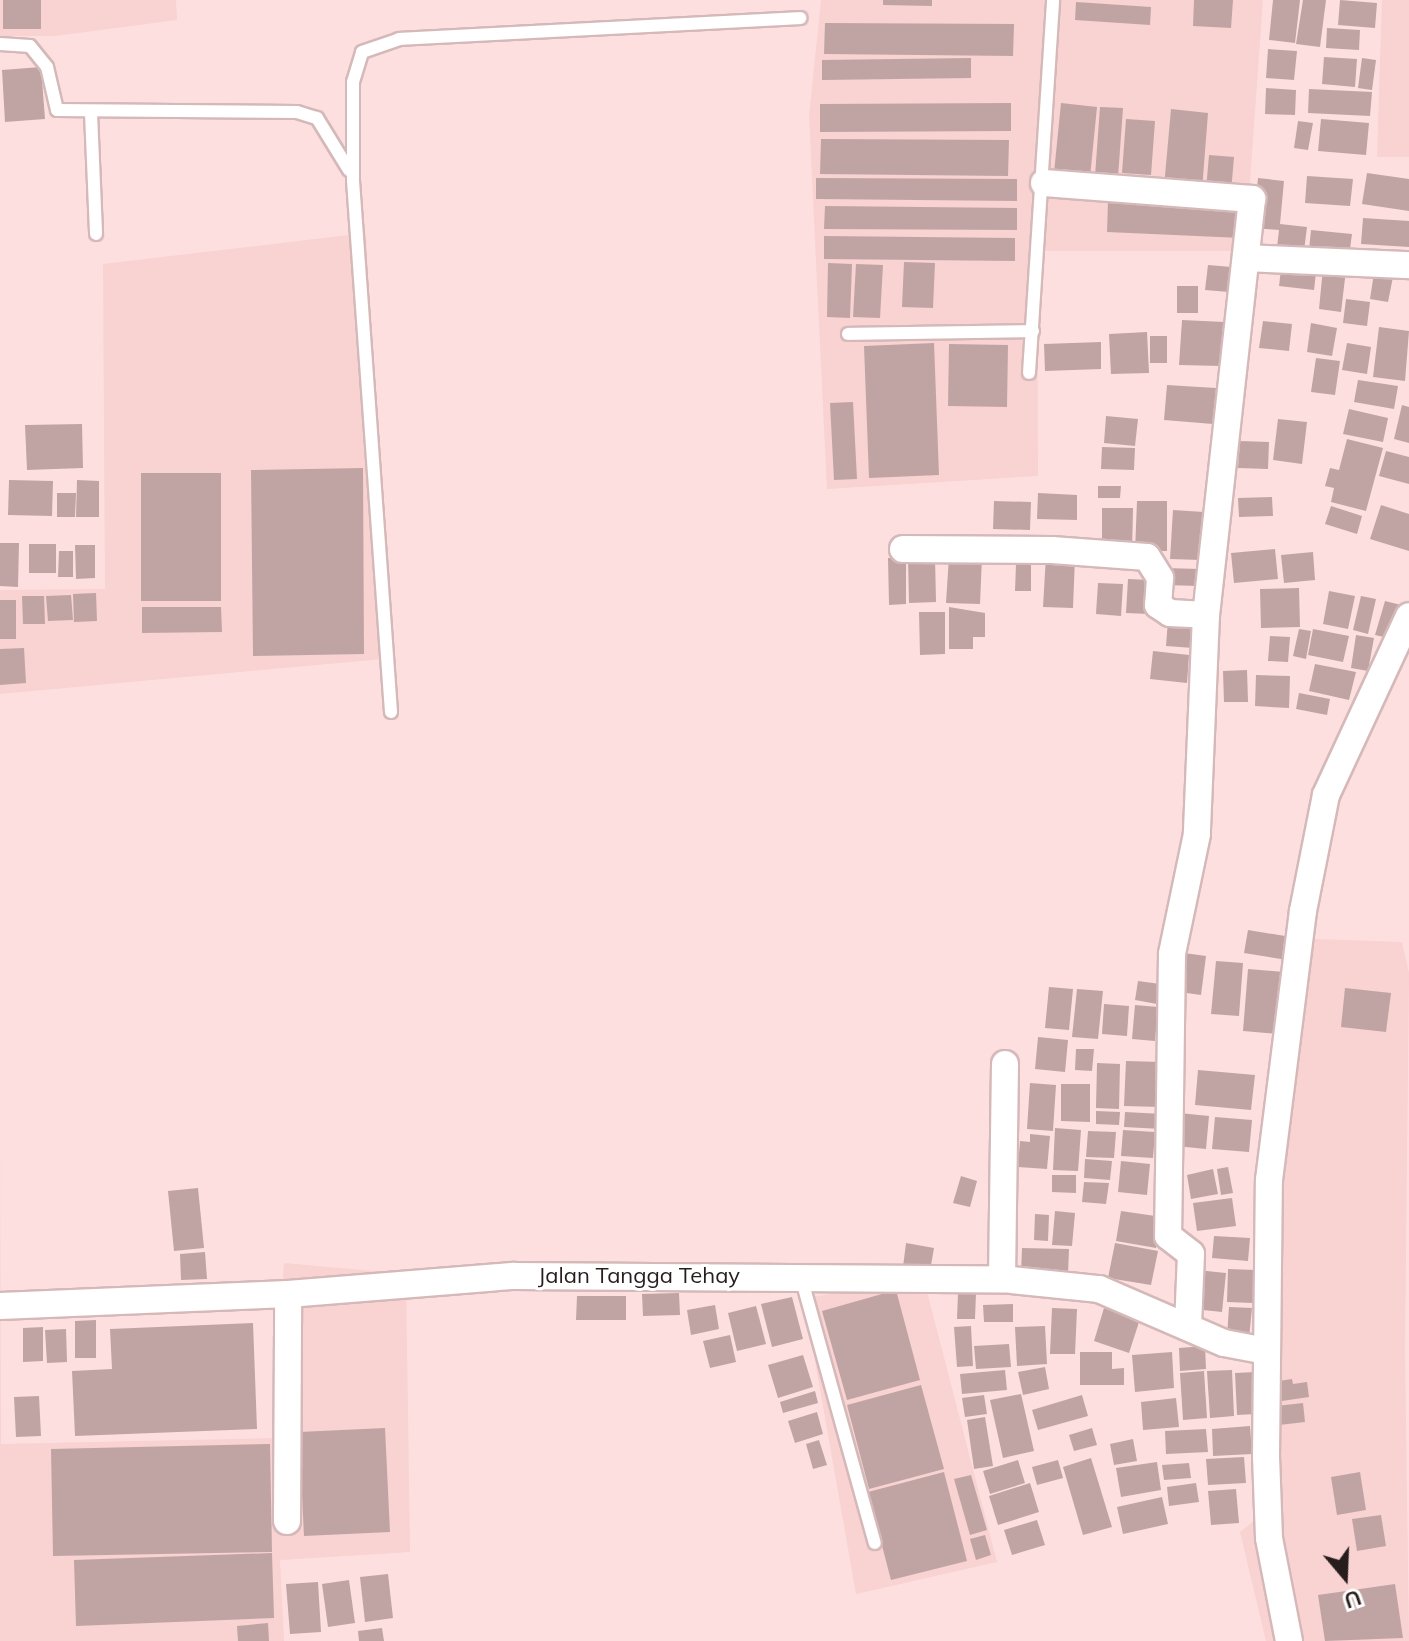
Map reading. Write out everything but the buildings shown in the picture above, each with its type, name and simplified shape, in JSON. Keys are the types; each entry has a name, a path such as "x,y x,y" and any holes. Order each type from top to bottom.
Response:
{"street":[{"path":"1044,183 1252,199 1206,615 1197,834 1172,954 1168,1236 1191,1254 1188,1327"},
{"path":"1246,258 1409,265"},
{"path":"903,549 1052,550 1147,557 1160,578 1158,605 1170,613 1206,615"},
{"path":"1289,1641 1269,1538 1266,1351 1269,1180 1303,911 1326,795 1409,616"},
{"path":"1002,1279 1005,1064"},
{"name":"Jalan Tangga Tehay","path":"0,1306 288,1294 514,1276 1002,1279 1099,1289 1224,1343 1266,1351"},
{"path":"287,1521 288,1294"}],"lane":[{"path":"1029,373 1044,183 1053,0"},
{"path":"391,712 353,180 353,82 362,52 399,39 800,18"},
{"path":"0,44 30,46 47,67 57,110 91,113 297,112 317,118 343,154 353,180"},
{"path":"91,113 96,234"},
{"path":"848,334 1033,331"},
{"path":"801,1277 875,1543"}],"shaded area":[{"path":"0,0 176,0 177,20 55,36 0,36"},
{"path":"821,0 1263,0 1245,251 1037,251 1038,476 827,489 809,116"},
{"path":"1382,0 1409,0 1409,157 1377,157"},
{"path":"366,233 383,659 0,694 0,590 105,589 103,264"},
{"path":"1315,939 1402,942 1409,973 1405,1349 1409,1641 1266,1641 1240,1532 1264,1513 1264,1177"},
{"path":"0,1141 1,1444 273,1438 284,1263 406,1274 410,1552 280,1560 284,1641 0,1641"},
{"path":"924,1280 997,1562 856,1594 804,1298"}]}
